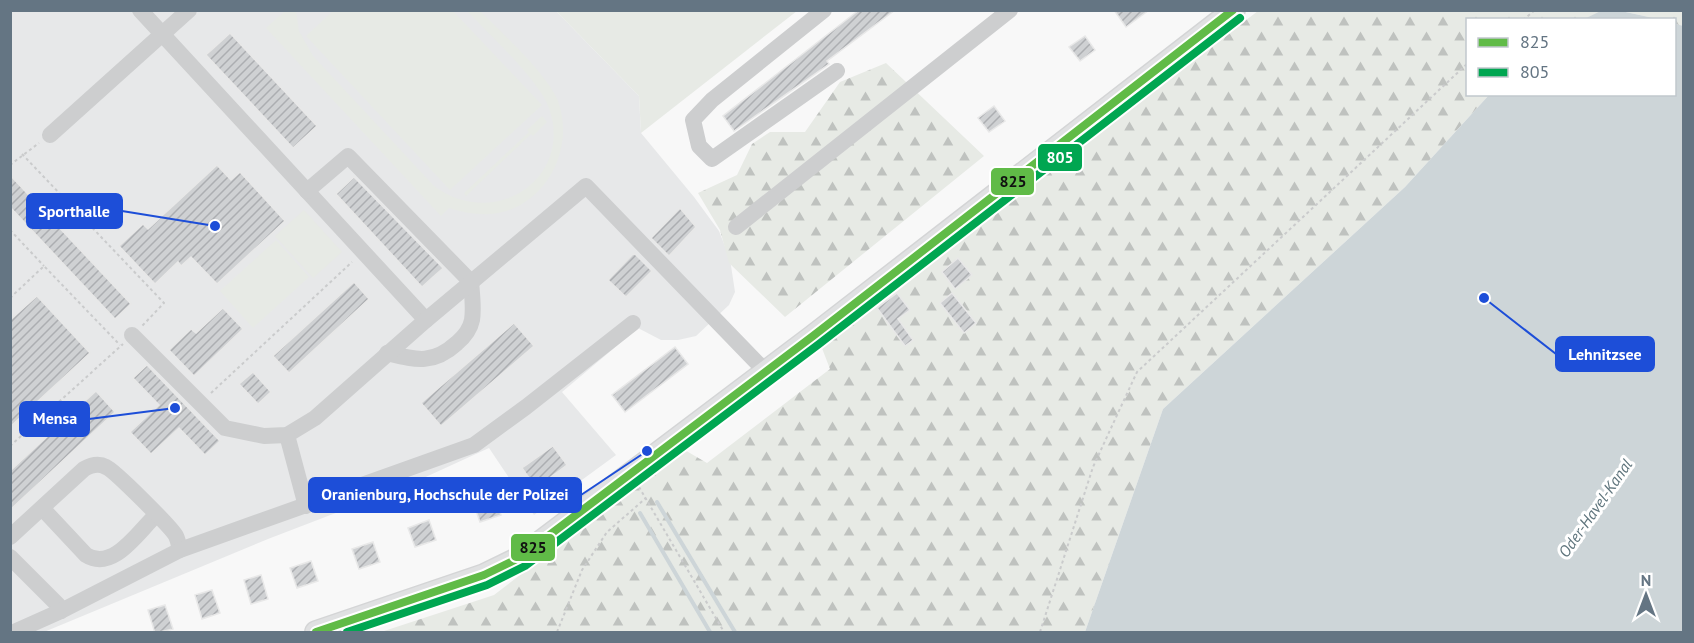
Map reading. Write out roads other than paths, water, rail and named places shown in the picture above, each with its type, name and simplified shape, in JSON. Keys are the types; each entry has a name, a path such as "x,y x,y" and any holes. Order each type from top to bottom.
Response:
{"main road":[{"path":"316,633 484,575 519,558 766,372 1234,10"}],"lane":[{"path":"140,10 426,320"},
{"path":"50,135 189,10"},
{"path":"824,10 712,100 693,120 699,146 712,159 837,70"},
{"path":"736,227 1010,10"},
{"path":"307,191 348,156 471,282 472,321 465,336 447,353 431,359 411,359 387,353"},
{"path":"126,341 201,403 225,428 264,436 287,435 315,418 387,353 586,186 766,372"},
{"path":"14,633 180,550 474,445 633,323"},
{"path":"287,435 306,506"},
{"path":"10,537 84,469 97,465 110,469 156,515 176,536 180,550"},
{"path":"42,508 86,555 102,560 115,555 156,515"},
{"path":"10,557 58,605 61,611"}],"water":[{"path":"1603,10 1621,11 1653,18 1586,18"},
{"name":"Oder-Havel-Kanal","path":"1676,24 1684,26 1683,632 1085,632 1163,409 1405,187 1488,96 1676,96"}],"waterway":[{"path":"657,502 735,632"},
{"path":"640,513 710,632"}],"place":[{"name":"Sporthalle","path":"215,226"},
{"name":"Lehnitzsee","path":"1484,298"},
{"name":"Mensa","path":"175,408"},
{"name":"Oranienburg, Hochschule der Polizei","path":"647,451"}]}
